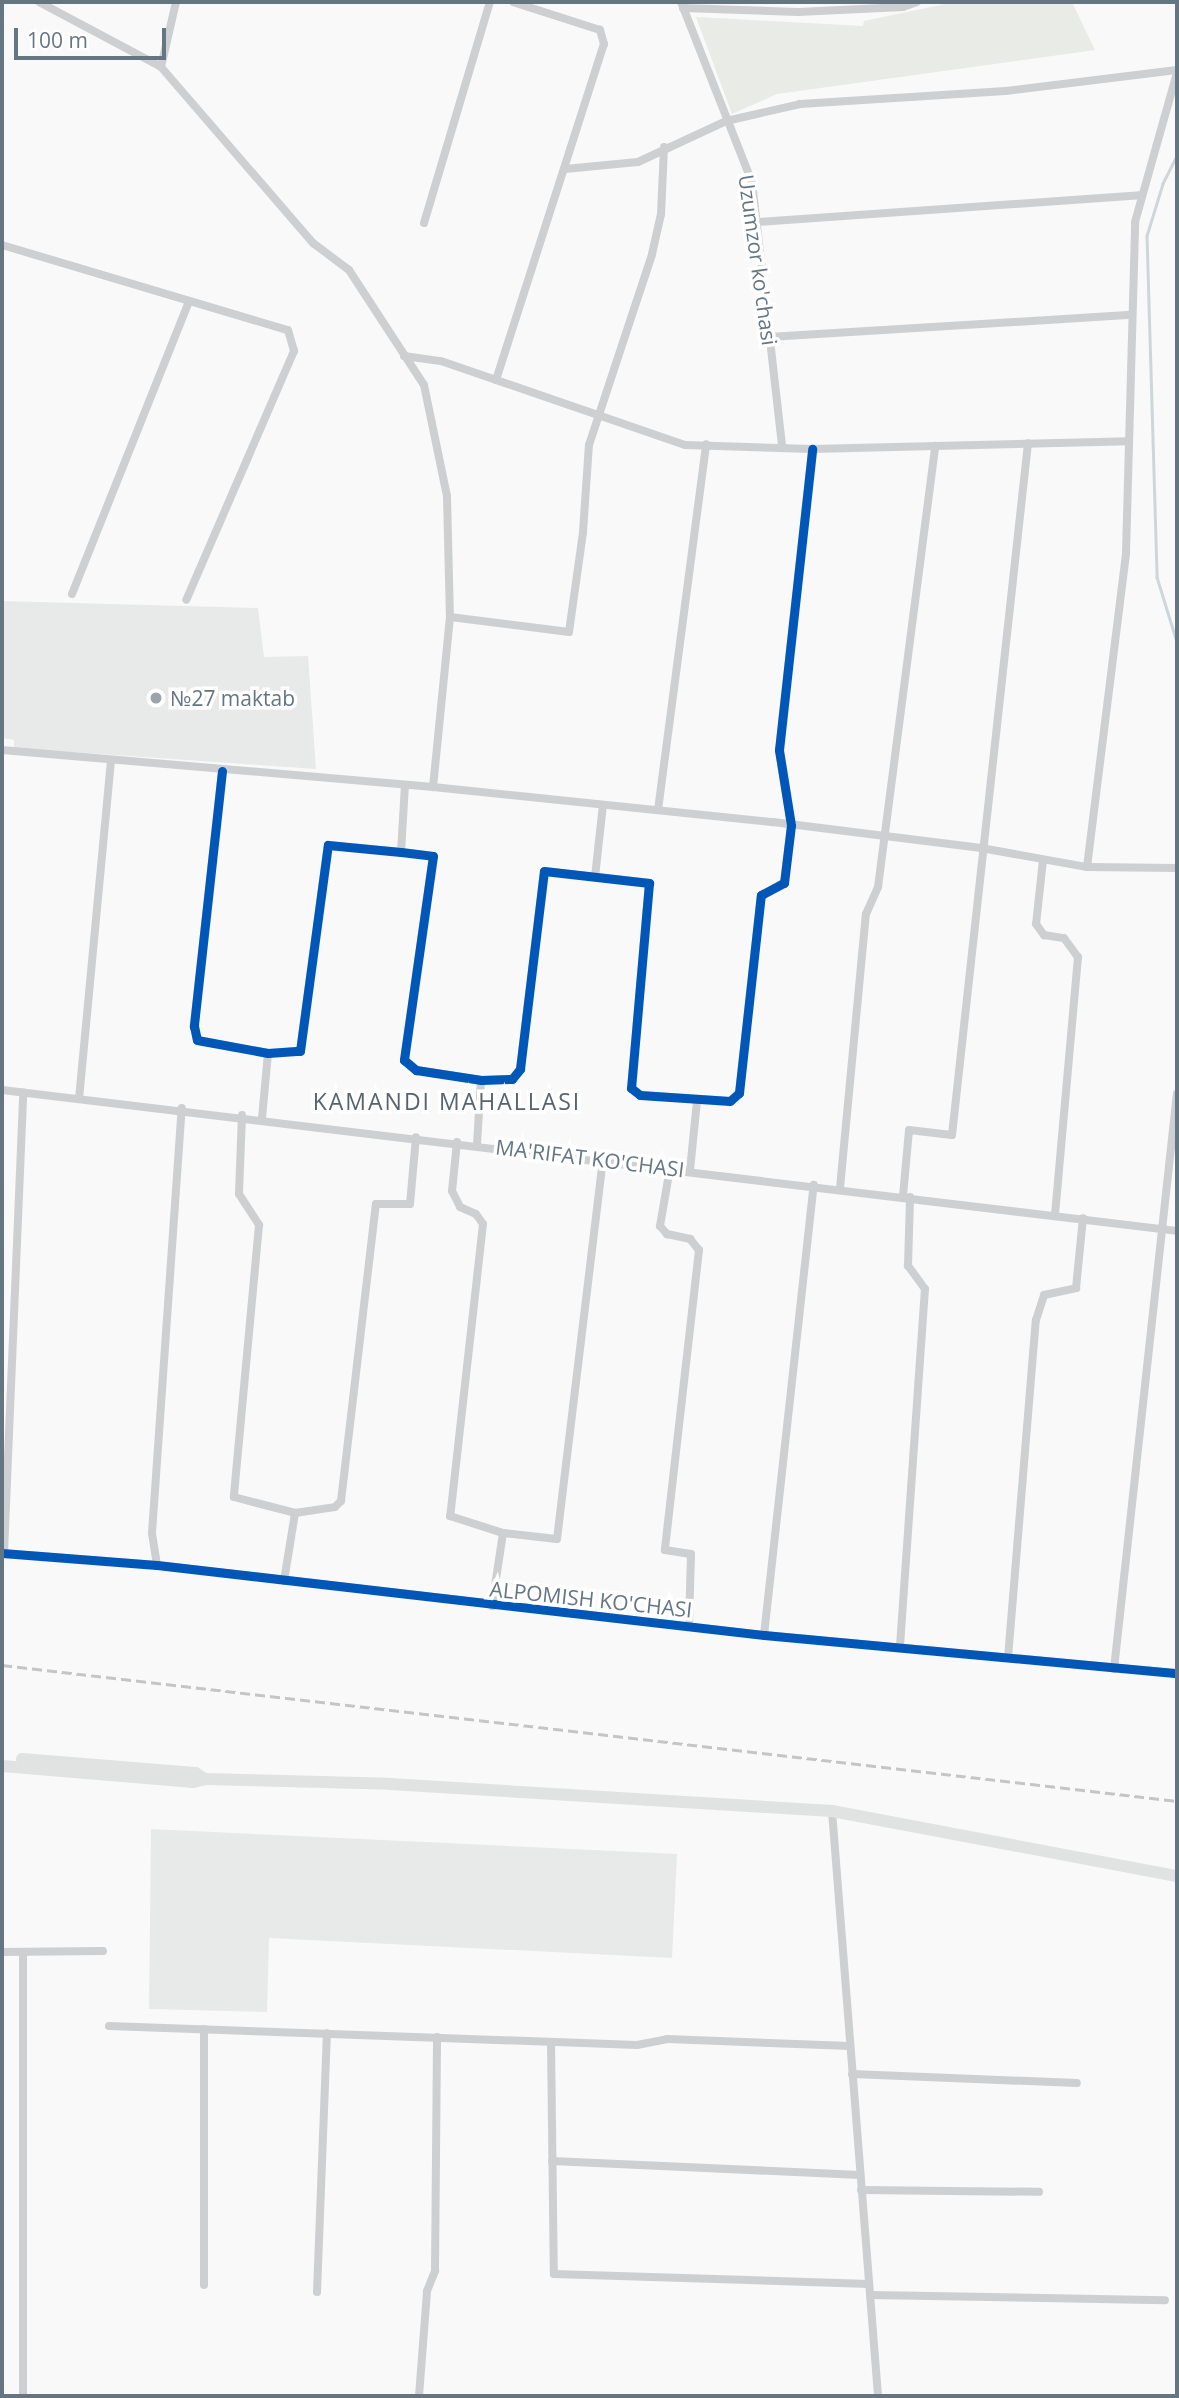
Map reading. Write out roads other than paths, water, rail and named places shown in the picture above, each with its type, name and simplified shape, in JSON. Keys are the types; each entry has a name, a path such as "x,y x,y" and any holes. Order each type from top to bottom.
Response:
{"main road":[{"path":"2,1757 195,1773 205,1779"},
{"path":"2,1766 193,1782 205,1779 390,1784 832,1811 1177,1876"}],"street":[{"path":"39,2 161,67 204,122 313,243 349,270 424,385 435,424 447,496 450,617 433,787"},
{"path":"161,67 176,2"},
{"path":"424,223 490,2"},
{"path":"496,380 604,44 600,30 513,2"},
{"path":"682,5 798,12 903,6 918,2"},
{"name":"Uzumzor ko'chasi","path":"682,5 752,182 782,446"},
{"path":"565,169 638,162 664,147 726,121 800,104 1006,91 1177,71 1155,166 1140,195 1131,315 1126,552 1087,867"},
{"path":"450,617 569,632 583,532 589,445 596,414 652,254 661,214 664,147"},
{"path":"758,222 1140,195"},
{"path":"2,245 288,330 293,351 186,600"},
{"path":"72,594 189,302"},
{"path":"769,337 1131,315"},
{"path":"404,356 441,361 685,445 812,449 1129,441"},
{"path":"900,1646 925,1289 908,1266 906,1197 909,1129 952,1135 981,849 1028,443"},
{"path":"657,810 706,444"},
{"path":"840,1188 866,914 877,887 935,446"},
{"path":"222,771 194,1026 197,1040 268,1053 300,1051 328,845 401,852 433,856 404,1060 416,1070 481,1080 512,1079 520,1069 544,871 649,883 631,1088 640,1095 720,1103 739,1093 761,895 784,883 791,825 779,750 812,449"},
{"path":"2,750 111,762 433,787 657,810 981,849 1087,867 1177,868"},
{"path":"79,1099 111,762"},
{"path":"401,852 405,785"},
{"path":"595,877 603,805"},
{"path":"1043,860 1036,924 1044,935 1064,939 1078,957 1055,1215"},
{"path":"262,1118 268,1053"},
{"path":"477,1144 481,1080"},
{"name":"MA'RIFAT KO'CHASI","path":"2,1090 242,1115 1177,1231"},
{"path":"3,1553 23,1092"},
{"path":"1114,1669 1177,1093"},
{"path":"690,1170 697,1101"},
{"path":"157,1565 152,1533 182,1108"},
{"path":"242,1115 239,1194 259,1225 234,1497 295,1513 335,1507 341,1501 376,1204 410,1205 416,1137"},
{"path":"457,1142 452,1191 460,1207 476,1214 483,1224 450,1516 503,1533 557,1539 603,1160"},
{"path":"670,1168 660,1226 667,1234 690,1239 699,1250 665,1550 691,1554 689,1627"},
{"path":"764,1635 814,1185"},
{"path":"1009,1657 1036,1320 1044,1295 1076,1288 1083,1218"},
{"path":"284,1581 295,1513"},
{"path":"492,1606 503,1533"},
{"name":"ALPOMISH KO'CHASI","path":"3,1553 157,1565 492,1606 764,1635 1177,1673"},
{"path":"832,1811 877,2396"},
{"path":"2,1952 103,1951"},
{"path":"23,1952 23,2396"},
{"path":"108,2026 637,2045 667,2039 850,2046"},
{"path":"204,2029 204,2285"},
{"path":"317,2292 327,2033"},
{"path":"419,2396 425,2301 435,2271 437,2038"},
{"path":"551,2042 554,2274 869,2284"},
{"path":"852,2074 1077,2083"},
{"path":"552,2161 860,2175"},
{"path":"861,2190 1039,2192"},
{"path":"870,2295 1166,2300"}],"waterway":[{"path":"1177,156 1163,184 1147,236 1157,577 1177,642"}],"railway":[{"path":"2,1665 1177,1801"}],"place":[{"name":"№27 maktab","path":"156,698"}],"district":[{"name":"KAMANDI MAHALLASI","path":"447,1101"}]}
